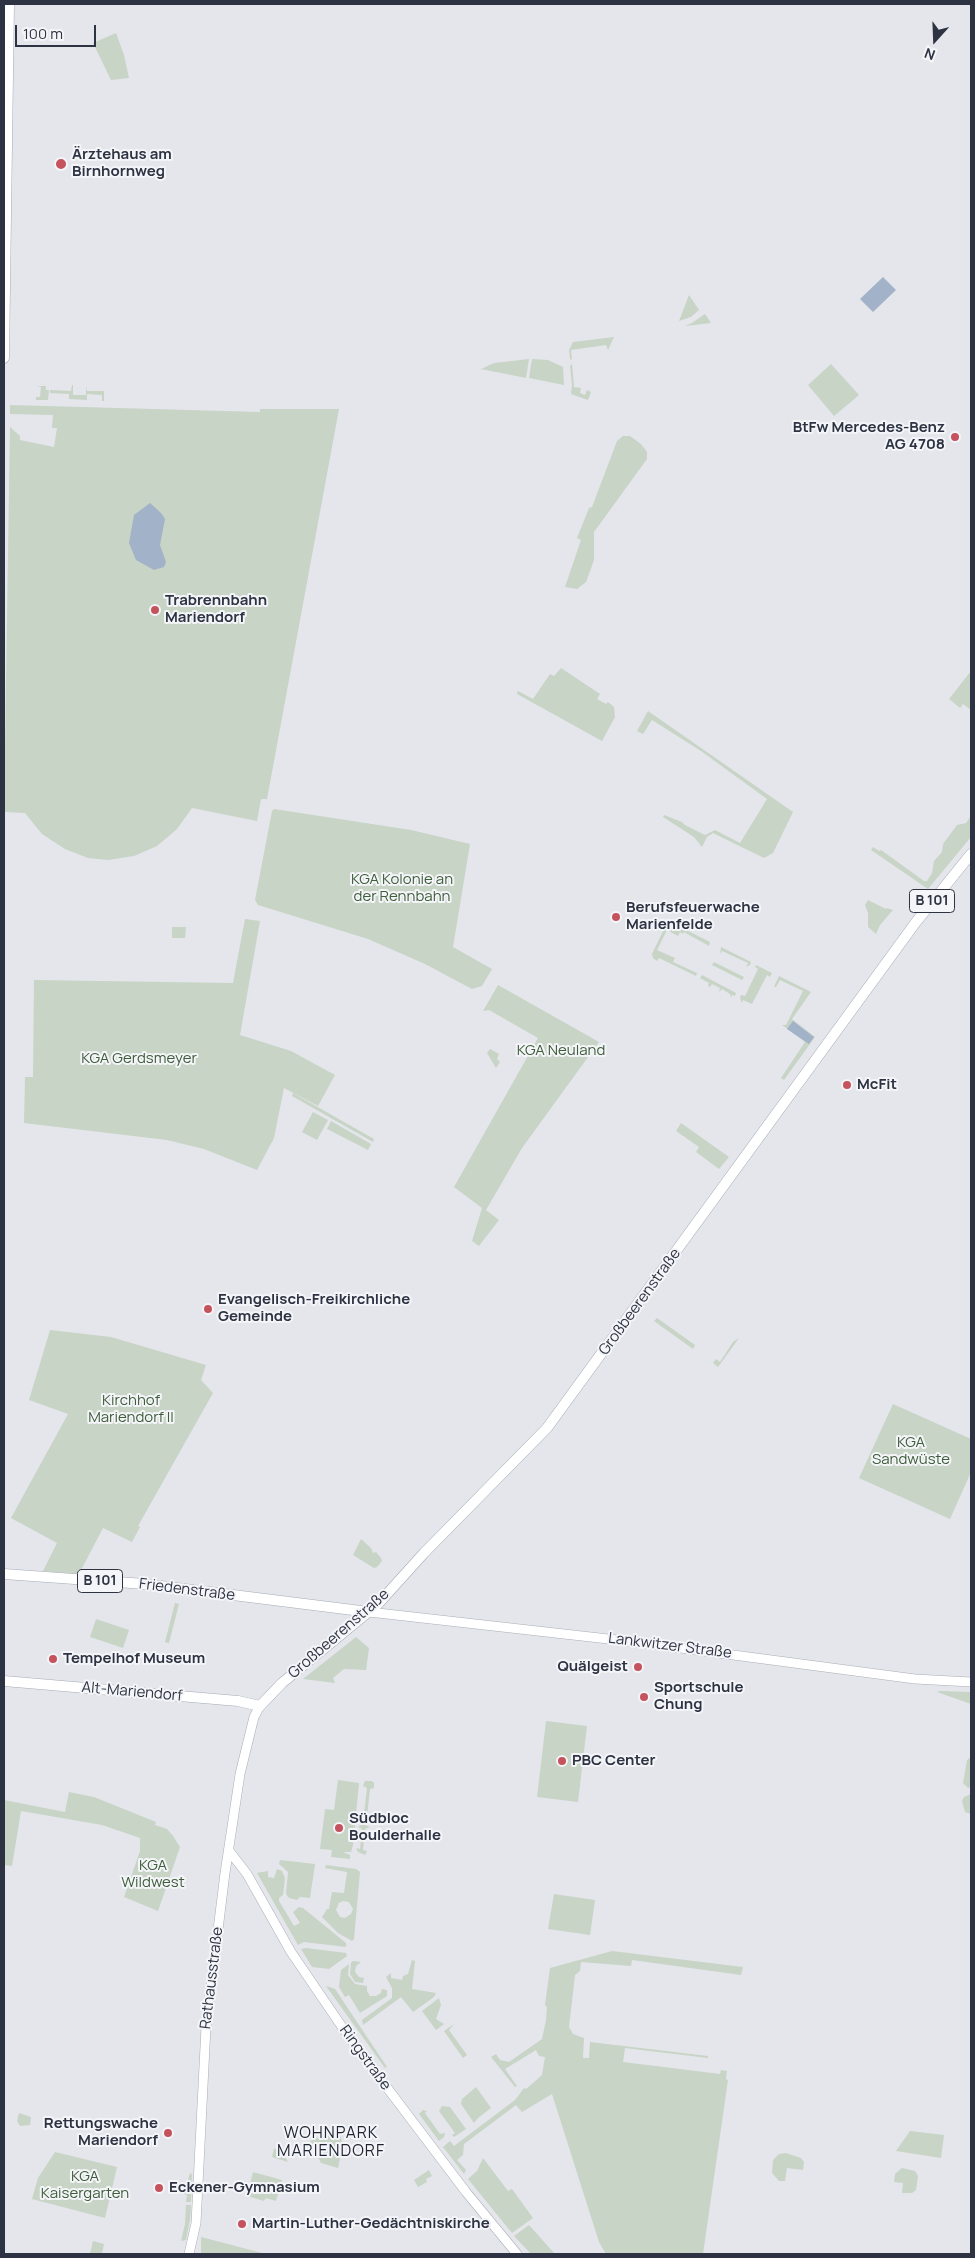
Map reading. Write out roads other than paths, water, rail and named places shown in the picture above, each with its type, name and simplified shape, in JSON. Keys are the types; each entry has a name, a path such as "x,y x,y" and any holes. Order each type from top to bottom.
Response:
{"main road":[{"path":"4,358 10,4"},
{"name":"Großbeerenstraße","path":"260,1706 282,1683 369,1612 556,1417 916,922 971,854"},
{"name":"Friedenstraße","path":"5,1573 145,1584 369,1612"},
{"name":"Lankwitzer Straße","path":"369,1612 590,1636 926,1680 971,1682"},
{"name":"Alt-Mariendorf","path":"4,1681 238,1701 260,1706"},
{"name":"Rathausstraße","path":"189,2254 197,2211 206,2027 225,1873 230,1852 237,1786 251,1729 260,1706"},
{"name":"Ringstraße","path":"230,1852 242,1866 287,1946 351,2040 466,2192 518,2254"}],"water":[{"path":"883,277 896,290 873,312 860,299"},
{"path":"150,503 165,519 160,545 166,562 164,567 154,570 136,560 129,543 134,515"},
{"path":"793,1021 814,1037 809,1044 787,1029"}],"place":[{"name":"Ärztehaus am Birnhornweg","path":"61,164"},
{"name":"BtFw Mercedes-Benz AG 4708","path":"955,437"},
{"name":"Trabrennbahn Mariendorf","path":"155,610"},
{"name":"Berufsfeuerwache Marienfelde","path":"616,917"},
{"name":"McFit","path":"847,1085"},
{"name":"Evangelisch-Freikirchliche Gemeinde","path":"208,1309"},
{"name":"Tempelhof Museum","path":"53,1659"},
{"name":"Quälgeist","path":"638,1667"},
{"name":"Sportschule Chung","path":"644,1697"},
{"name":"PBC Center","path":"562,1761"},
{"name":"Südbloc Boulderhalle","path":"339,1828"},
{"name":"Rettungswache Mariendorf","path":"168,2133"},
{"name":"Eckener-Gymnasium","path":"159,2188"},
{"name":"Martin-Luther-Gedächtniskirche","path":"242,2224"}],"district":[{"name":"WOHNPARK MARIENDORF","path":"331,2143"}],"park label":[{"name":"KGA Kolonie an der Rennbahn","path":"402,888"},
{"name":"KGA Neuland","path":"561,1051"},
{"name":"KGA Gerdsmeyer","path":"139,1059"},
{"name":"Kirchhof Mariendorf II","path":"131,1410"},
{"name":"KGA Sandwüste","path":"911,1452"},
{"name":"KGA Wildwest","path":"153,1874"},
{"name":"KGA Kaisergarten","path":"85,2186"}]}
